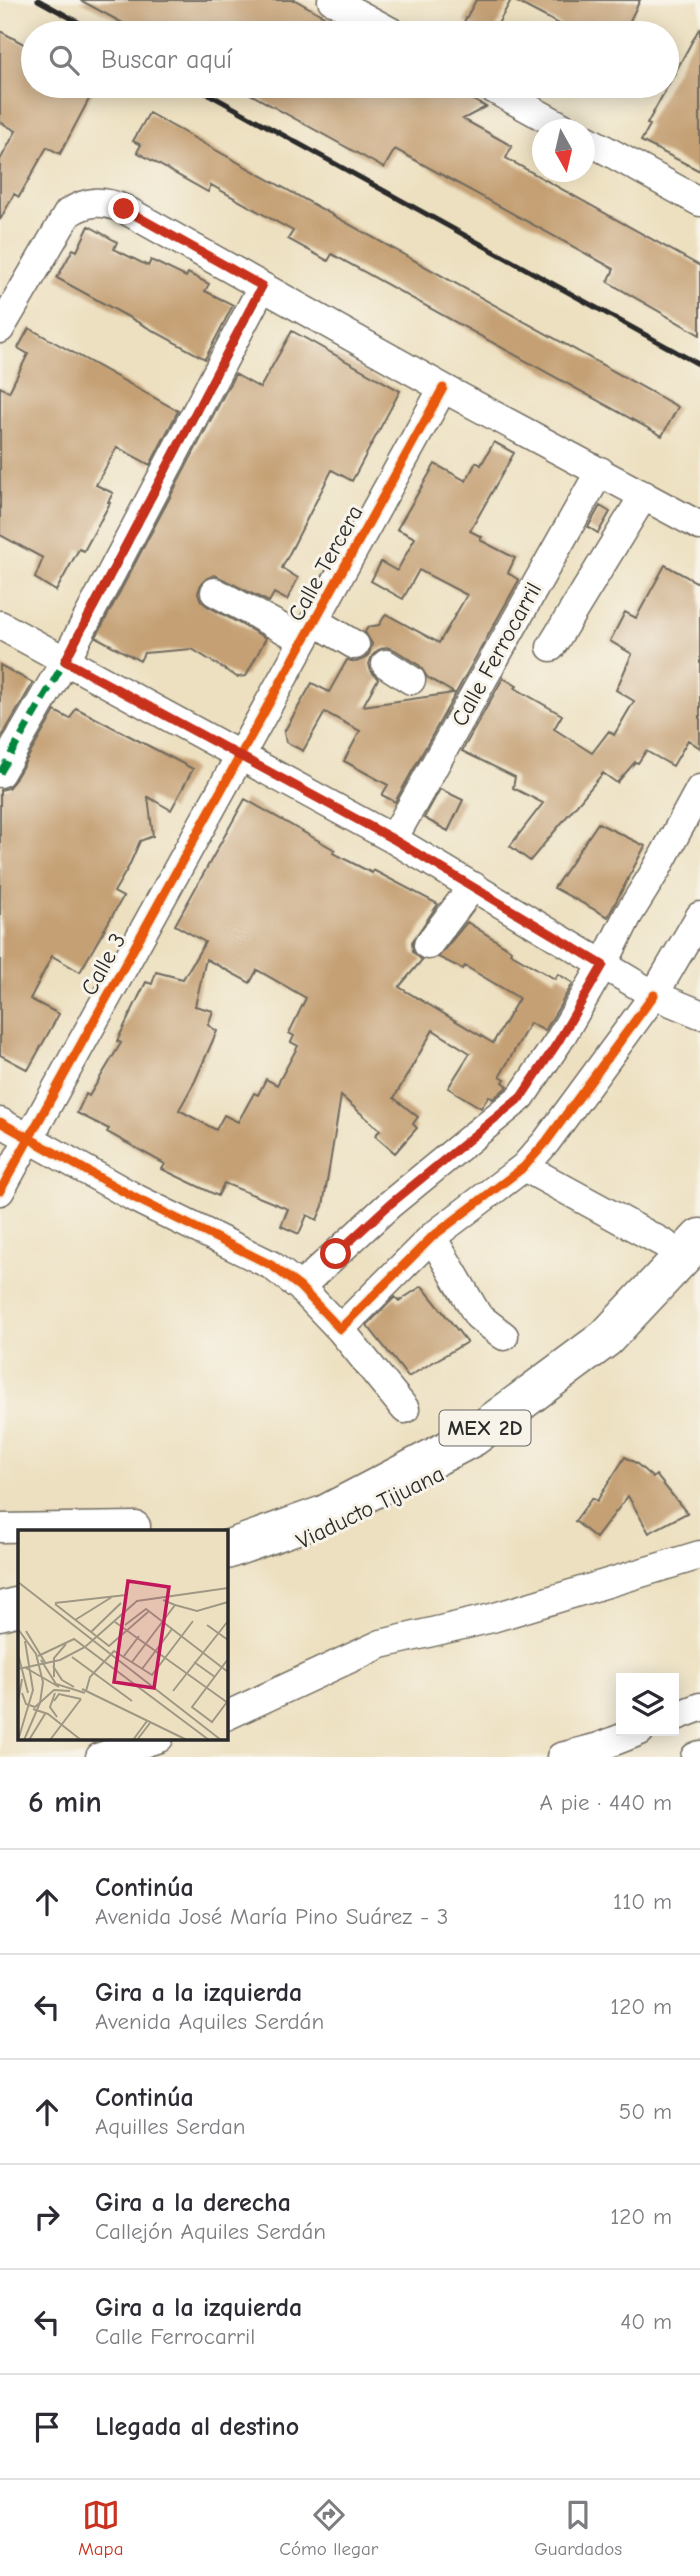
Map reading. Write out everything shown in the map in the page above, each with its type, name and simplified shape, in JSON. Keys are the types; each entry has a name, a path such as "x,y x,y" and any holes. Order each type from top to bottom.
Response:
{"highway":[{"name":"Viaducto Tijuana","path":"228,1549 324,1515 473,1437 606,1338 682,1241"},
{"name":"Viaducto Tijuana","path":"228,1568 264,1557 373,1510 512,1436 597,1371 700,1272"},
{"path":"0,1611 18,1606"},
{"path":"0,1634 18,1630"}],"street":[{"path":"332,0 371,21"},
{"path":"510,98 548,119"},
{"path":"595,144 700,202"},
{"path":"0,329 68,213 95,201 108,202 443,388 700,526"},
{"path":"0,774 65,661 262,286"},
{"name":"Calle Tercera","path":"240,756 443,388"},
{"name":"Calle Ferrocarril","path":"393,839 600,471"},
{"path":"551,647 644,495"},
{"path":"215,592 309,631 355,645"},
{"path":"0,625 393,839 654,995 700,1014"},
{"path":"386,664 411,680"},
{"name":"Calle 3","path":"0,1191 240,756"},
{"path":"322,1309 389,1205 521,1097 558,1042 603,965 628,915 700,789"},
{"path":"428,945 473,886"},
{"path":"322,1309 432,1237 524,1167 654,995 700,916"},
{"path":"0,1122 137,1199 271,1265 322,1309 405,1409"},
{"path":"524,1167 682,1241"},
{"path":"432,1237 478,1316 504,1336"},
{"path":"0,1528 136,1526"},
{"path":"228,1715 382,1644 492,1618 700,1555"},
{"path":"679,1715 700,1707"},
{"path":"561,1757 627,1736"},
{"path":"100,1757 153,1740"}],"building":[{"path":"80,0 295,0 333,21 119,21"},
{"path":"476,0 511,0 500,21 465,21"},
{"path":"513,0 640,0 630,21 553,21"},
{"path":"700,27 700,171 641,141 661,98 679,98 679,65"},
{"path":"0,31 21,42 21,98 90,98 60,154 47,147 19,197 14,194 0,220 0,160 16,131 0,122"},
{"path":"258,98 470,98 486,107 463,119 512,146 506,158 532,172 532,182 549,182 700,266 700,335 608,282 614,269 395,149 384,168"},
{"path":"149,113 678,407 662,436 332,254 328,261 288,239 293,231 211,185 208,192 137,152 141,145 133,141"},
{"path":"89,226 117,242 114,249 148,266 151,260 186,277 188,273 209,284 205,291 233,305 205,359 57,278 73,249 77,251"},
{"path":"29,328 178,411 150,465 117,447 96,485 113,493 108,502 110,503 84,551 79,549 56,591 35,578 43,558 0,535 0,387 9,392 28,354 18,348"},
{"path":"292,331 400,391 352,481 332,470 282,568 298,578 287,600 274,593 269,602 215,575 201,584 198,593 207,606 266,638 246,676 237,677 192,649 144,653 140,661 96,637 235,374 260,388"},
{"path":"494,442 514,453 470,531 482,537 480,540 515,558 508,573 519,580 395,802 382,795 388,785 344,761 360,731 325,712 303,751 286,742 284,732 312,683 329,692 347,660 356,662 369,654 372,644 365,632 368,627 379,625 386,614 439,643 467,595 419,570 403,599 371,581 381,562 397,571 415,538 397,529 435,464 466,481 476,462 481,465","holes":["386,647 420,666 427,677 454,693 363,706 378,679 369,664 372,656"]},
{"path":"600,506 610,512 598,533 588,527"},
{"path":"665,565 700,584 700,748 688,740 673,766 646,751 638,763 635,762 617,783 603,773 530,861 510,846 543,803 513,788 515,777 462,751 503,678 562,715 554,729 592,753 609,731 614,735 634,701 616,690 632,654 610,641 625,612 636,618"},
{"path":"0,665 33,683 0,740"},
{"path":"76,708 193,769 171,810 148,797 153,836 140,841 114,892 123,897 80,972 52,956 30,999 59,1014 28,1070 0,1055 0,790 8,788 14,781 55,711 70,719"},
{"path":"440,789 463,800 448,831 424,818"},
{"path":"245,799 335,850 333,853 372,873 373,870 438,904 412,942 413,952 422,960 399,987 493,1043 519,998 465,966 463,969 438,957 467,922 511,950 510,953 555,979 558,974 573,983 545,1031 530,1023 500,1076 508,1086 493,1099 489,1096 481,1108 448,1088 470,1053 433,1030 394,1098 418,1117 413,1124 417,1128 395,1153 375,1136 380,1130 341,1096 323,1206 317,1220 307,1215 299,1234 281,1226 288,1209 224,1183 218,1196 162,1169 165,1164 107,1132 109,1129 77,1113 86,1094 89,1096 121,1043 117,1041 146,982 152,984 156,972 183,979 205,942 175,925","holes":["206,959 250,983 257,970 306,998 289,1033 294,1036 291,1042 298,1046 277,1085 266,1079 258,1095 254,1093 238,1122 224,1115 216,1130 179,1110 217,1031 208,1025 213,1011 195,1006"]},
{"path":"598,823 645,846 608,917 554,888"},
{"path":"422,1286 467,1342 408,1377 367,1325 395,1297 399,1301"},
{"path":"625,1457 653,1478 656,1475 687,1513 649,1533 628,1496 596,1538 575,1521 592,1498 597,1501"}],"railway":[{"path":"38,0 76,21"},
{"path":"216,98 700,365"}],"marked path":[{"path":"0,773 65,661 262,287"}],"cycle path":[{"path":"0,1191 443,388"},
{"path":"0,1122 137,1199 271,1265 300,1287 340,1329 432,1237 524,1167 546,1142 654,995"}],"route":[{"path":"124,209 262,286 65,661 393,839 603,965 558,1042 521,1097 389,1205 336,1254"}]}
